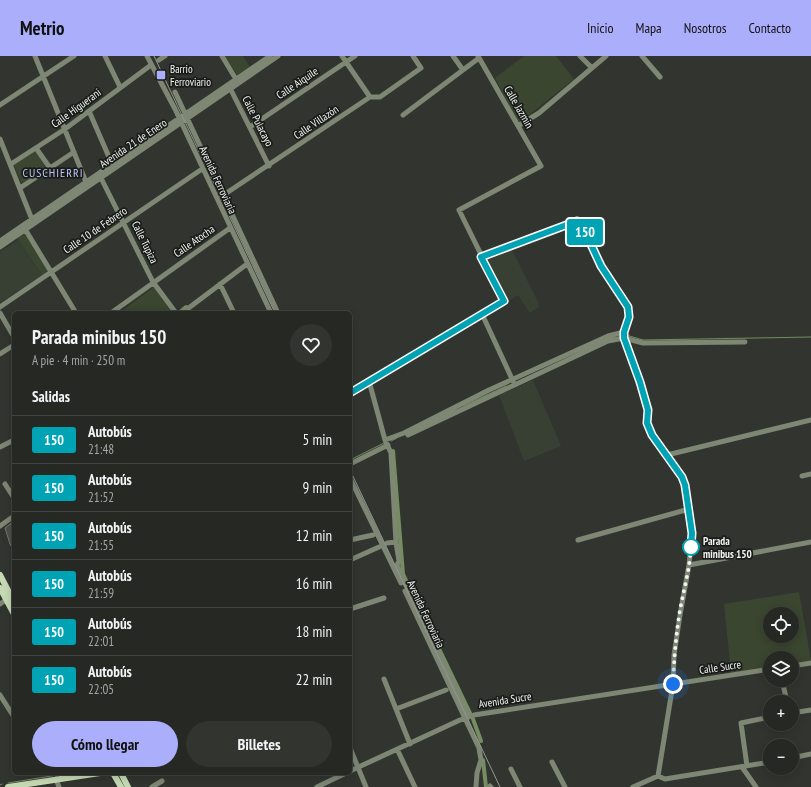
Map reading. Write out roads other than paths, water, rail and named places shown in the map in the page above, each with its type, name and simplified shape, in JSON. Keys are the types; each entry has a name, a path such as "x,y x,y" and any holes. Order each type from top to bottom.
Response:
{"main road":[{"path":"0,575 11,599"},
{"path":"0,588 11,599"},
{"path":"8,787 85,775"},
{"path":"115,775 119,786"},
{"path":"122,775 128,787"}],"street":[{"path":"35,56 86,182"},
{"path":"0,105 74,56"},
{"path":"105,56 120,87"},
{"name":"Avenida Ferroviaria","path":"147,56 180,121 270,311"},
{"path":"159,60 165,56"},
{"path":"222,56 237,81"},
{"name":"Avenida 21 de Enero","path":"237,81 270,56"},
{"name":"Avenida 21 de Enero","path":"0,241 33,221 229,86 278,56"},
{"path":"342,56 370,97"},
{"name":"Calle Aiquile","path":"250,127 355,56"},
{"name":"Calle Villazón","path":"222,196 370,97 380,97 421,68 413,56"},
{"path":"452,56 463,70"},
{"path":"580,56 592,68"},
{"path":"518,126 539,113 606,56"},
{"path":"642,56 660,77"},
{"path":"402,115 479,57"},
{"name":"Calle Jazmin","path":"479,57 541,166 459,210 481,257"},
{"name":"Calle Higuerani","path":"11,164 65,129 151,65"},
{"name":"Calle Pulacayo","path":"229,86 269,166"},
{"name":"Avenida Ferroviaria","path":"175,92 185,117 277,311"},
{"path":"89,111 112,164"},
{"name":"Avenida 21 de Enero","path":"0,247 26,229 33,221 86,182 100,175 112,164 180,121"},
{"path":"0,139 33,221"},
{"path":"36,148 50,168"},
{"path":"20,188 74,152"},
{"name":"Calle 10 de Febrero","path":"0,307 202,169"},
{"name":"Calle Tupiza","path":"100,175 153,282 175,311"},
{"path":"352,391 504,301 481,257 577,221 582,225 601,266 628,307 629,317 624,335 648,410 647,423 652,435 682,477 685,485 689,509 692,533 689,565 674,655 673,684 658,776"},
{"name":"Calle Atocha","path":"114,311 230,228"},
{"path":"26,229 75,311"},
{"path":"186,311 247,264"},
{"path":"220,284 233,311"},
{"path":"0,313 12,334"},
{"path":"482,314 513,381"},
{"path":"408,435 608,341 624,335"},
{"path":"352,463 404,433 489,390 513,381 608,336 624,335 643,343 745,342"},
{"path":"0,354 12,346"},
{"name":"Avenida Ferroviaria","path":"369,381 386,443 391,453 396,542 399,561 397,565 467,717 479,748 481,760 476,787"},
{"path":"667,455 811,420"},
{"path":"0,447 12,442"},
{"path":"802,476 811,474"},
{"name":"Avenida Ferroviaria","path":"352,482 467,717"},
{"path":"5,484 12,495"},
{"path":"578,540 689,509"},
{"path":"0,526 12,517"},
{"path":"352,540 373,535"},
{"path":"387,543 396,542"},
{"path":"689,565 811,542"},
{"path":"352,559 379,548"},
{"path":"352,609 384,598"},
{"path":"0,604 11,599"},
{"path":"799,665 811,663"},
{"name":"Calle Sucre","path":"673,684 763,671"},
{"path":"384,679 410,744"},
{"name":"Avenida Sucre","path":"352,770 467,717 673,684"},
{"path":"396,709 446,690"},
{"path":"0,694 12,714"},
{"path":"799,712 811,710"},
{"path":"756,787 745,766 741,723 763,718"},
{"path":"397,749 415,787"},
{"path":"352,753 366,787"},
{"path":"799,757 811,754"},
{"path":"552,762 565,787"},
{"path":"633,787 658,776 665,779 763,763"},
{"path":"511,769 520,787"},
{"path":"317,787 342,775"},
{"path":"56,779 59,787"},
{"path":"152,787 162,781"}],"waterway":[{"path":"181,311 186,307"},
{"path":"626,335 643,340 811,337"},
{"path":"463,406 506,386"},
{"path":"391,441 397,438"},
{"path":"352,459 384,443"},
{"path":"393,451 403,574 470,713"},
{"path":"473,719 481,741"},
{"path":"483,760 486,787"},
{"path":"8,783 58,775"}],"tram line":[{"path":"154,56 274,311"},
{"path":"352,474 500,787"}],"place":[{"name":"Barrio Ferroviario","path":"161,75"},
{"name":"Parada minibus 150","path":"691,547"}],"district":[{"name":"CUSCHIERRI","path":"53,173"}]}
